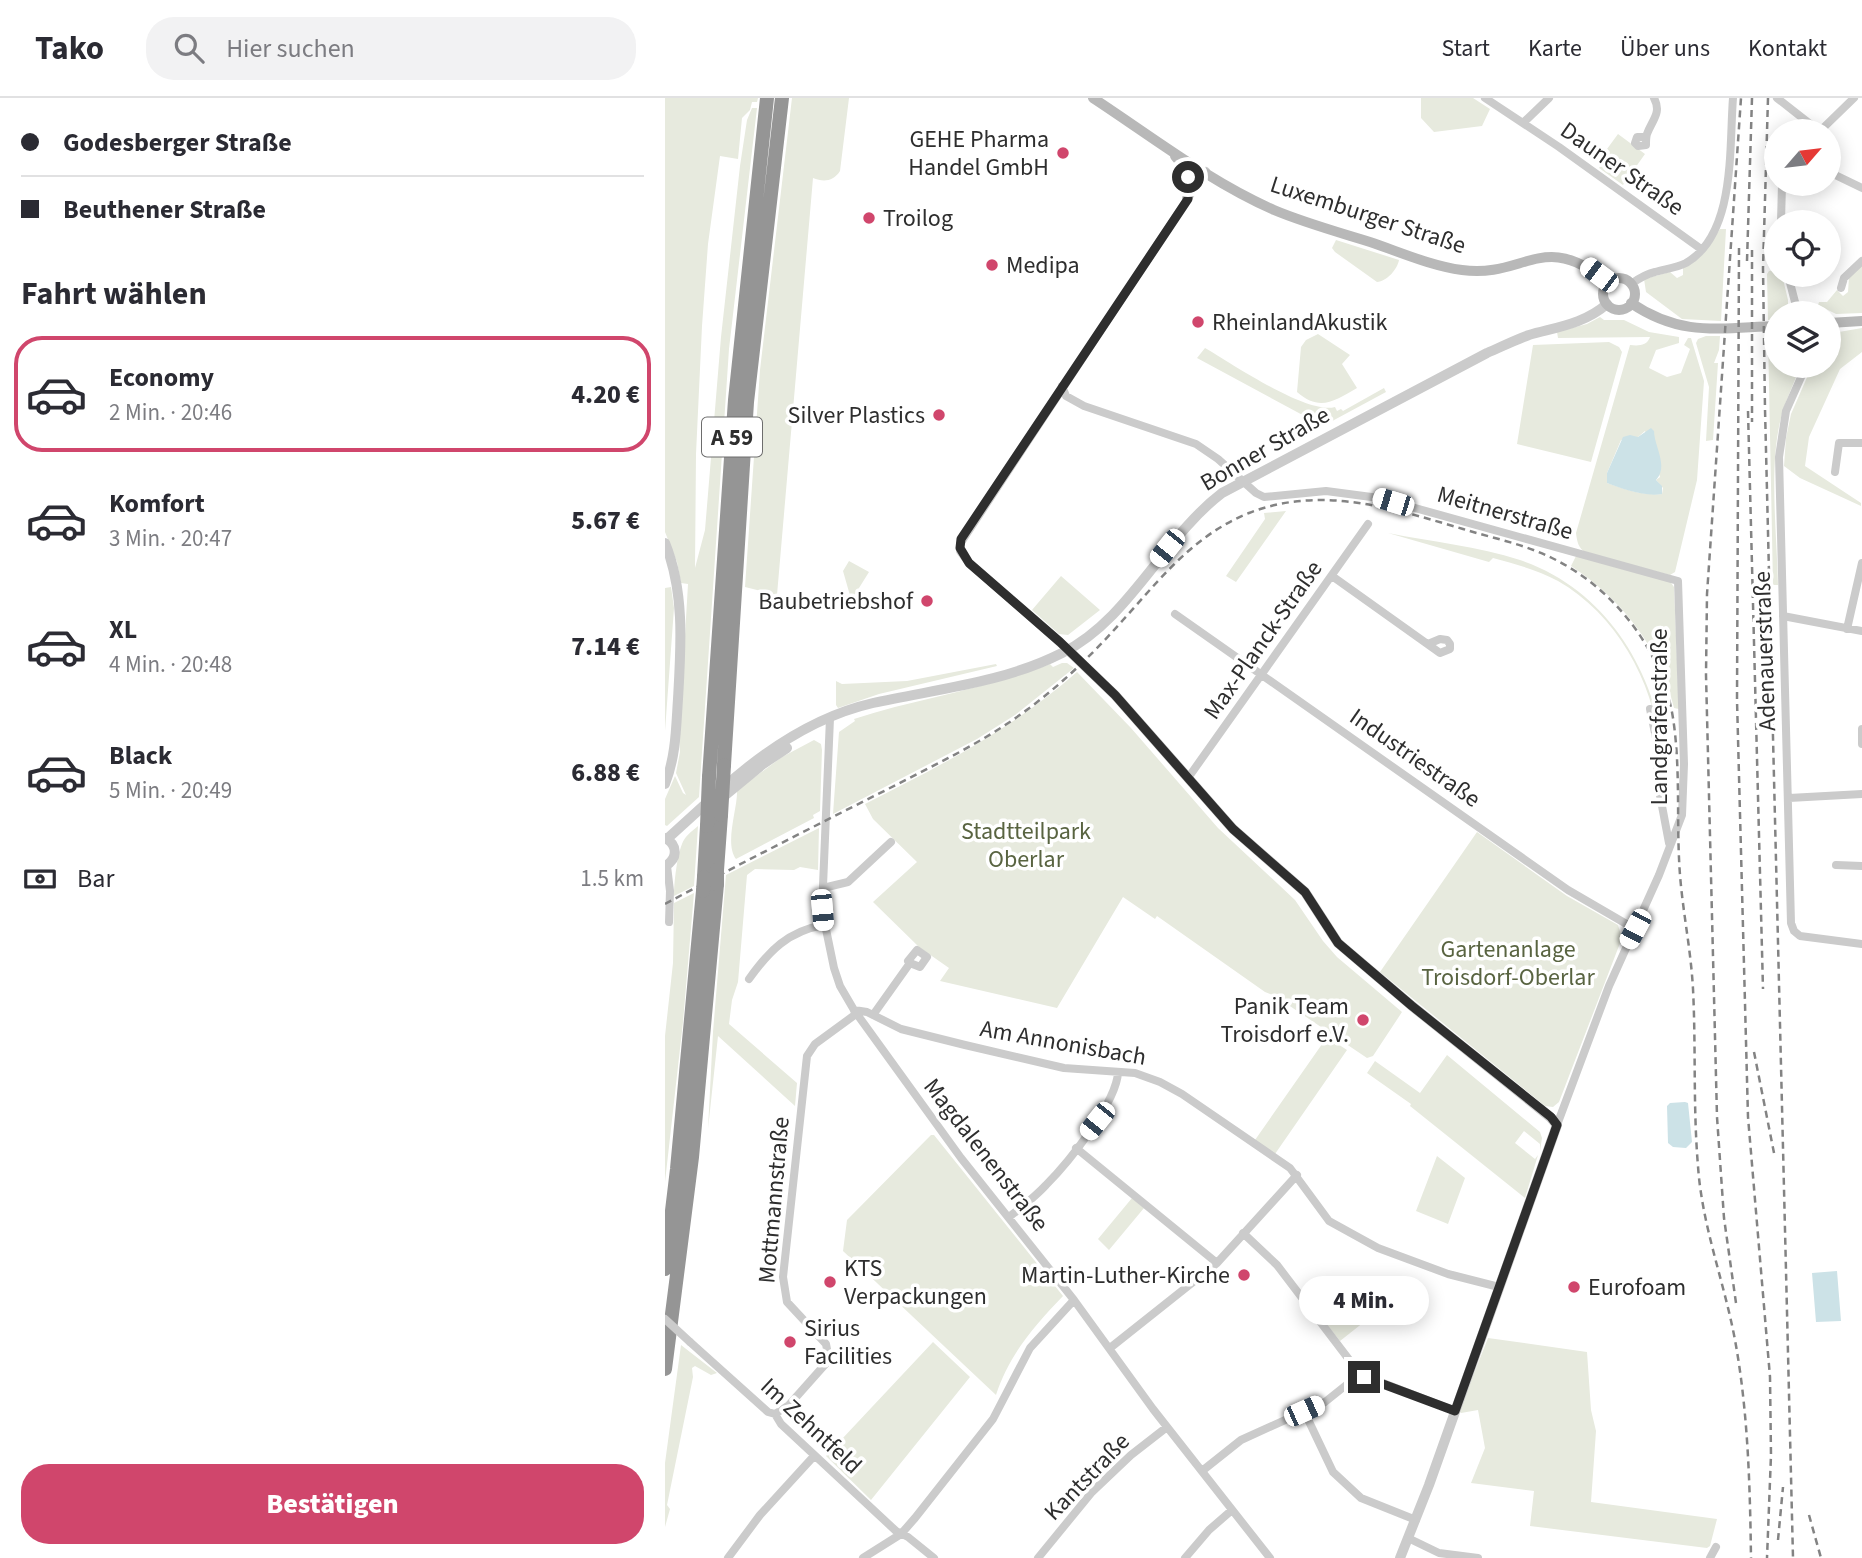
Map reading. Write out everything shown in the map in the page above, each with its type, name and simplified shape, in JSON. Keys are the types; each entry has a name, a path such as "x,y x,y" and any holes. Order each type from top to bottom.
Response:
{"highway":[{"name":"A 59","path":"665,1369 692,1157 710,880 707,826 722,555 735,400 768,98"},
{"name":"A 59","path":"665,1269 710,880 721,815 747,402 782,98"}],"main road":[{"name":"Luxemburger Straße","path":"1093,98 1206,172 1273,209 1456,270 1486,271 1534,258 1560,257 1580,262 1608,283"},
{"path":"1159,143 1179,161 1187,174 1188,199"},
{"path":"1617,278 1630,284 1634,293 1631,303 1619,309 1607,304 1603,295 1608,283 1617,278"},
{"path":"1631,303 1662,321 1689,329 1764,326"},
{"path":"1841,322 1862,321"}],"street":[{"name":"Dauner Straße","path":"1485,98 1523,122 1701,249"},
{"path":"1523,122 1549,98"},
{"path":"1645,136 1655,119 1658,107 1654,98"},
{"path":"1630,284 1654,272 1686,263 1716,231 1721,214 1733,98"},
{"path":"1777,98 1804,119"},
{"path":"1832,119 1854,98"},
{"path":"1206,172 961,539 960,548 969,563 1115,695 1233,829 1305,892 1338,943 1551,1117 1557,1125"},
{"path":"1841,178 1862,188"},
{"path":"1841,288 1844,278 1862,261"},
{"name":"Bonner Straße","path":"668,840 763,764 830,722 872,704 1019,672 1068,650 1109,618 1202,510 1222,493 1487,353 1523,337 1576,324 1607,304"},
{"name":"Adenauerstraße","path":"1800,378 1786,411 1780,438 1791,923 1800,936 1862,944"},
{"name":"Meitnerstraße","path":"1062,386 1066,396 1084,406 1196,444 1265,497 1326,491 1379,498 1678,581"},
{"path":"1835,472 1839,443 1862,443"},
{"name":"Max-Planck-Straße","path":"1188,778 1367,524"},
{"path":"665,544 677,588 681,643 674,753 665,783"},
{"path":"1847,629 1862,563"},
{"path":"1332,576 1428,644"},
{"name":"Landgrafenstraße","path":"1400,1558 1609,986 1682,815 1678,581"},
{"name":"Industriestraße","path":"1175,614 1568,890 1635,929"},
{"path":"1783,616 1862,631"},
{"path":"1650,709 1656,738 1659,790 1670,845"},
{"name":"Magdalenenstraße","path":"830,722 824,925 840,986 855,1012 961,1158 1074,1300 1167,1427 1269,1558"},
{"path":"1862,729 1862,744"},
{"path":"1789,798 1862,794"},
{"path":"668,840 675,854 666,866 670,891 669,922"},
{"path":"823,888 848,882 891,842"},
{"path":"1836,865 1862,866"},
{"path":"749,979 771,951 787,937 803,929 824,925"},
{"path":"873,1014 911,963"},
{"name":"Am Annonisbach","path":"855,1012 873,1014 901,1029 1064,1068 1148,1077 1173,1088 1290,1168 1327,1220 1368,1243 1448,1274 1499,1287"},
{"name":"Mottmannstraße","path":"775,1414 789,1405 826,1365 830,1356 826,1344 787,1302 783,1278 807,1056 815,1044 855,1012"},
{"path":"1009,1217 1045,1186 1076,1148 1106,1106 1117,1082 1118,1072"},
{"path":"1076,1148 1217,1263"},
{"path":"1110,1348 1217,1263 1297,1175"},
{"path":"1243,1233 1277,1265 1360,1374 1455,1411"},
{"path":"863,1558 901,1534 993,1419 1030,1348 1074,1300"},
{"name":"Im Zehntfeld","path":"665,1319 768,1412 775,1414 781,1424 814,1456 901,1534 934,1558"},
{"path":"1202,1471 1241,1440 1325,1402 1360,1374"},
{"path":"1304,1411 1333,1472 1361,1498 1416,1520"},
{"name":"Kantstraße","path":"1038,1558 1092,1492 1131,1455 1167,1427"},
{"path":"728,1558 760,1515 814,1456"},
{"path":"1185,1558 1209,1530 1232,1510"},
{"path":"1408,1538 1439,1553 1478,1558"},
{"path":"1710,1558 1716,1547"}],"green space":[{"path":"665,98 758,98 757,102 752,102 750,110 742,118 738,159 720,156 708,244 696,454 695,568 705,530 721,337 740,166 747,120 752,108 757,108 729,349 699,797 667,826 665,799 675,776 686,795 676,773 680,752 688,584 681,583 677,562 665,532"},
{"path":"792,98 849,98 840,171 828,180 813,178 777,595 745,587 760,370"},
{"path":"1421,98 1473,98 1490,109 1482,126 1434,132 1421,118"},
{"path":"1618,134 1645,154 1623,185 1599,168 1610,152 1607,149"},
{"path":"1720,229 1726,229 1721,321 1682,319 1646,292 1644,279 1670,272 1677,278 1683,275 1683,268 1703,254"},
{"path":"1336,240 1399,260 1398,264 1388,277 1377,282 1335,252 1332,248"},
{"path":"1862,265 1862,313 1841,314 1841,301 1828,301 1837,290 1843,296 1848,292 1849,277"},
{"path":"1767,287 1785,287 1788,301 1768,301"},
{"path":"1600,317 1604,320 1624,320 1649,332 1679,337 1679,343 1656,350 1649,368 1667,377 1681,373 1690,349 1684,345 1688,338 1691,338 1704,381 1697,480 1675,572 1670,575 1586,553 1577,542 1576,533 1630,345 1644,344 1650,337 1558,338 1557,332 1587,324","holes":["1645,431 1660,477 1656,480 1663,488 1662,494 1641,493 1607,483 1607,473 1621,440 1638,437"]},
{"path":"1862,328 1862,352 1841,368 1841,332"},
{"path":"1318,334 1350,355 1342,364 1357,388 1334,400 1320,403 1313,402 1297,392 1301,347 1306,340"},
{"path":"1720,336 1714,363 1718,363 1713,440 1706,441 1709,387 1696,343 1698,339"},
{"path":"1609,342 1619,347 1622,352 1591,462 1517,444 1533,345"},
{"path":"1205,348 1288,396 1322,407 1335,407 1337,411 1343,411 1384,388 1386,392 1323,426 1197,358"},
{"path":"1769,378 1795,378 1784,407 1777,441 1774,481 1778,585 1773,585"},
{"path":"1807,378 1836,378 1809,437 1805,466 1861,503 1861,506 1800,478 1784,466 1791,414"},
{"path":"1286,511 1236,582 1226,576 1265,519 1264,513"},
{"path":"1388,533 1504,555 1549,573 1576,589 1599,610 1635,659 1648,687 1664,747 1660,746 1649,697 1628,652 1614,631 1579,595 1558,581 1526,568 1493,558 1489,562"},
{"path":"1576,556 1669,580 1674,587 1679,709 1674,708 1668,686 1649,645 1607,594 1571,566"},
{"path":"849,561 869,572 849,604 846,600 851,599 843,571"},
{"path":"1061,576 1100,610 1068,635 1059,634 1032,610"},
{"path":"671,587 674,608 665,731 665,588"},
{"path":"1062,663 1074,668 1015,715 977,739 833,814 839,732 855,721 854,719 1002,680 1050,664 1053,667"},
{"path":"996,664 997,666 879,694 838,708 836,705 836,681 842,684 907,681"},
{"name":"Stadtteilpark Oberlar","path":"1077,672 1131,728 1218,828 1295,900 1337,957 1402,1012 1373,1056 1367,1058 1265,992 1157,916 1155,919 1123,897 1057,1008 940,981 949,968 919,947 873,902 917,862 873,819 865,804 1002,729"},
{"path":"814,740 821,744 822,750 820,811 813,815 814,818 736,859 731,835 737,790 782,757"},
{"path":"698,826 694,886 674,896 680,849 685,839"},
{"path":"819,828 818,870 800,867 794,870 755,869 747,875 738,982 729,1024 797,1083 795,1106 718,1036 708,1129 726,875"},
{"name":"Gartenanlage Troisdorf-Oberlar","path":"1477,832 1567,896 1618,925 1622,938 1559,1102 1553,1107 1545,1106 1380,972"},
{"path":"694,893 665,1182 665,1036 673,963 674,903"},
{"path":"1327,1037 1347,1050 1275,1154 1255,1140"},
{"path":"1447,1055 1540,1132 1542,1138 1540,1151 1540,1144 1524,1131 1515,1143 1535,1159 1538,1155 1525,1198 1410,1106 1411,1104 1367,1073 1375,1061 1420,1093"},
{"path":"934,1135 1063,1296 1023,1342 1001,1380 996,1395 843,1251 847,1220"},
{"path":"1437,1156 1465,1178 1448,1224 1416,1211"},
{"path":"1132,1198 1144,1208 1109,1250 1098,1239"},
{"path":"1356,1291 1383,1307 1340,1341 1321,1317"},
{"path":"1488,1338 1587,1352 1591,1410 1596,1431 1591,1502 1717,1519 1710,1546 1707,1548 1530,1526 1534,1491 1471,1483 1485,1448 1478,1410 1461,1413 1459,1411"},
{"path":"933,1342 970,1377 871,1500 826,1456"},
{"path":"681,1345 717,1373 711,1375 695,1366 692,1368 693,1377 665,1527 665,1463"}],"shaded area":[{"path":"1651,428 1661,462 1660,474 1656,480 1662,486 1662,494 1641,493 1607,483 1607,473 1623,437 1638,437"},
{"path":"1670,1103 1688,1103 1692,1142 1686,1148 1673,1147 1668,1143 1667,1106"},
{"path":"1837,1271 1841,1321 1816,1322 1812,1273"}],"railway":[{"path":"1736,1303 1724,1218 1717,1117 1706,675 1707,594 1741,98"},
{"path":"1747,261 1752,98"},
{"path":"1768,98 1763,268 1765,409 1793,1558"},
{"path":"1739,248 1737,700 1748,1117 1770,1377 1771,1455 1767,1558"},
{"path":"1752,250 1752,422"},
{"path":"1748,411 1763,989"},
{"path":"665,904 975,744 1008,723 1038,702 1076,669 1165,573 1195,545 1229,522 1249,513 1303,501 1330,500 1383,507 1519,545 1552,558 1575,571 1596,586 1632,624 1658,669 1673,718 1677,757 1680,875 1693,989 1700,1188 1735,1340 1743,1394 1751,1558"},
{"path":"1754,1052 1775,1158"},
{"path":"1778,1540 1783,1487"},
{"path":"1809,1515 1821,1558"}],"place":[{"name":"GEHE Pharma Handel GmbH","path":"1063,153"},
{"name":"Troilog","path":"869,218"},
{"name":"Medipa","path":"992,265"},
{"name":"RheinlandAkustik","path":"1198,322"},
{"name":"Silver Plastics","path":"939,415"},
{"name":"Baubetriebshof","path":"927,601"},
{"name":"Panik Team Troisdorf e.V.","path":"1363,1020"},
{"name":"Martin-Luther-Kirche","path":"1244,1275"},
{"name":"KTS Verpackungen","path":"830,1282"},
{"name":"Eurofoam","path":"1574,1287"},
{"name":"Sirius Facilities","path":"790,1342"}],"route":[{"path":"1188,177 1188,199 961,539 960,551 969,563 1060,642 1115,695 1233,829 1299,886 1338,943 1551,1117 1557,1125 1455,1411 1364,1377"}]}
